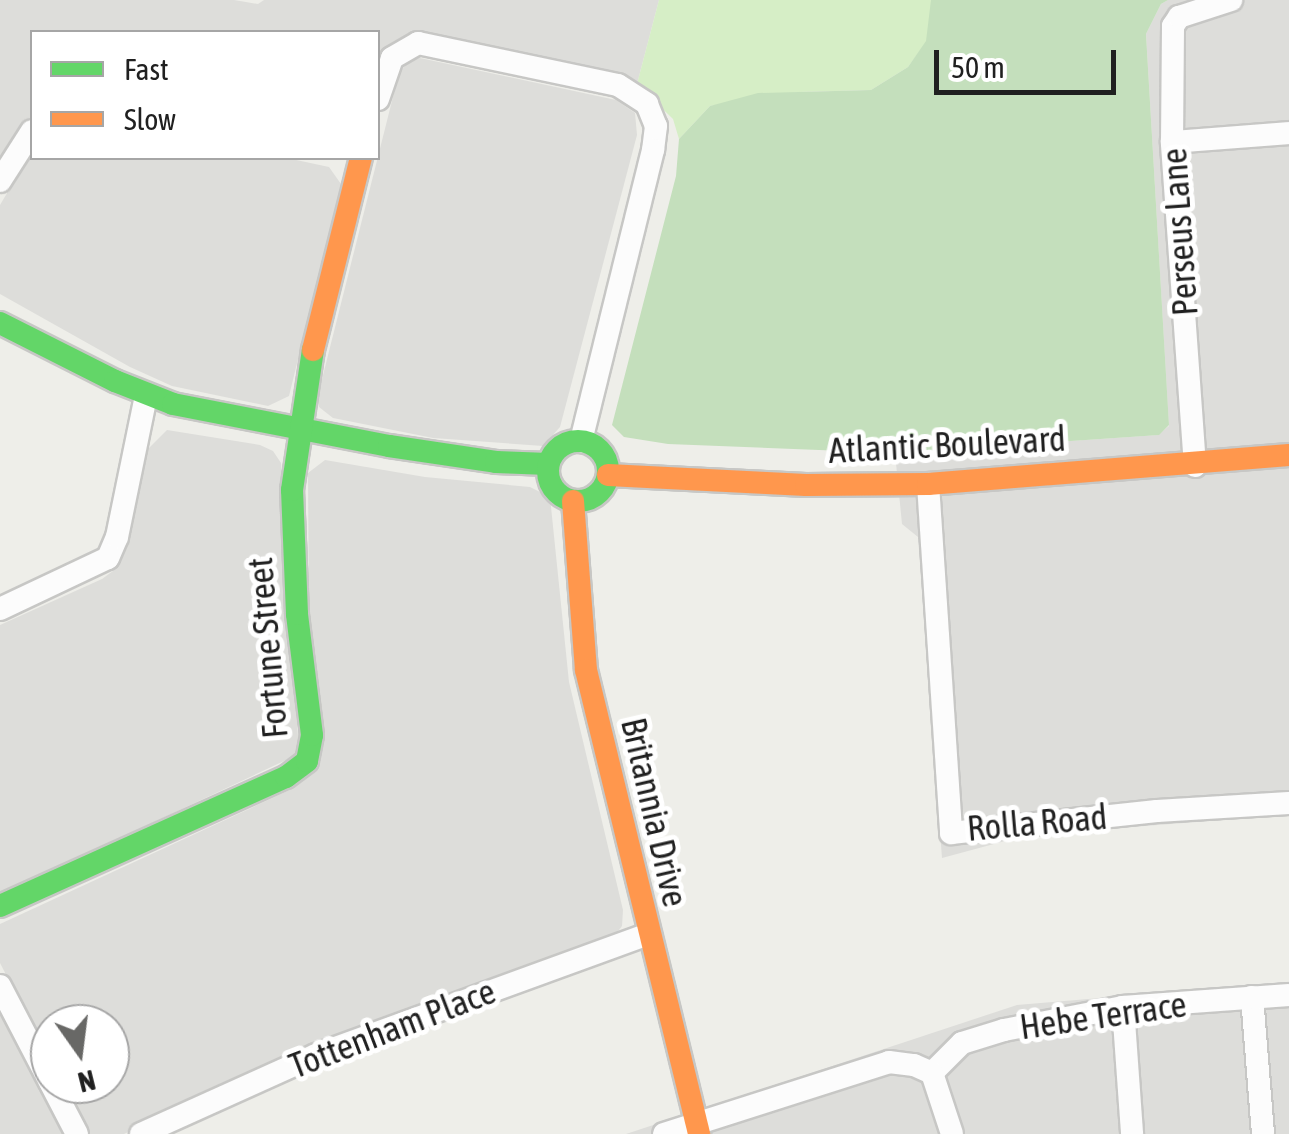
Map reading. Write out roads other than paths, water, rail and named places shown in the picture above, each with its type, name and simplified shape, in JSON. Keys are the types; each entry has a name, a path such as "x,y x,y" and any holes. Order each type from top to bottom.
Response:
{"street":[{"name":"Perseus Lane","path":"1195,466 1172,142 1173,26 1179,17 1231,0"},
{"path":"380,93 392,58 418,43 618,85 647,104 656,126 652,150 581,441"},
{"path":"1172,142 1289,133"},
{"path":"0,181 30,134"},
{"path":"300,429 313,348 360,160"},
{"path":"1,320 146,396 300,429 496,462 548,464"},
{"path":"0,609 108,558 117,537 146,396"},
{"name":"Fortune Street","path":"0,906 286,777 307,761 312,735 293,564 292,490 300,429"},
{"path":"581,441 602,452 608,476 596,496 573,501 552,488 548,464 560,446 581,441"},
{"name":"Atlantic Boulevard","path":"608,476 704,477 806,486 928,484 1289,456"},
{"name":"Rolla Road","path":"928,484 952,833 1156,811 1289,803"},
{"name":"Britannia Drive","path":"573,501 586,670 697,1129"},
{"name":"Tottenham Place","path":"141,1134 316,1055 648,934"},
{"path":"0,986 30,1043"},
{"name":"Hebe Terrace","path":"932,1074 962,1043 1004,1030 1123,1006 1289,995"},
{"path":"1252,997 1263,1134"},
{"path":"1123,1006 1132,1134"},
{"path":"664,1134 697,1129 888,1062 914,1064 932,1074 952,1134"},
{"path":"62,1104 77,1134"}]}
